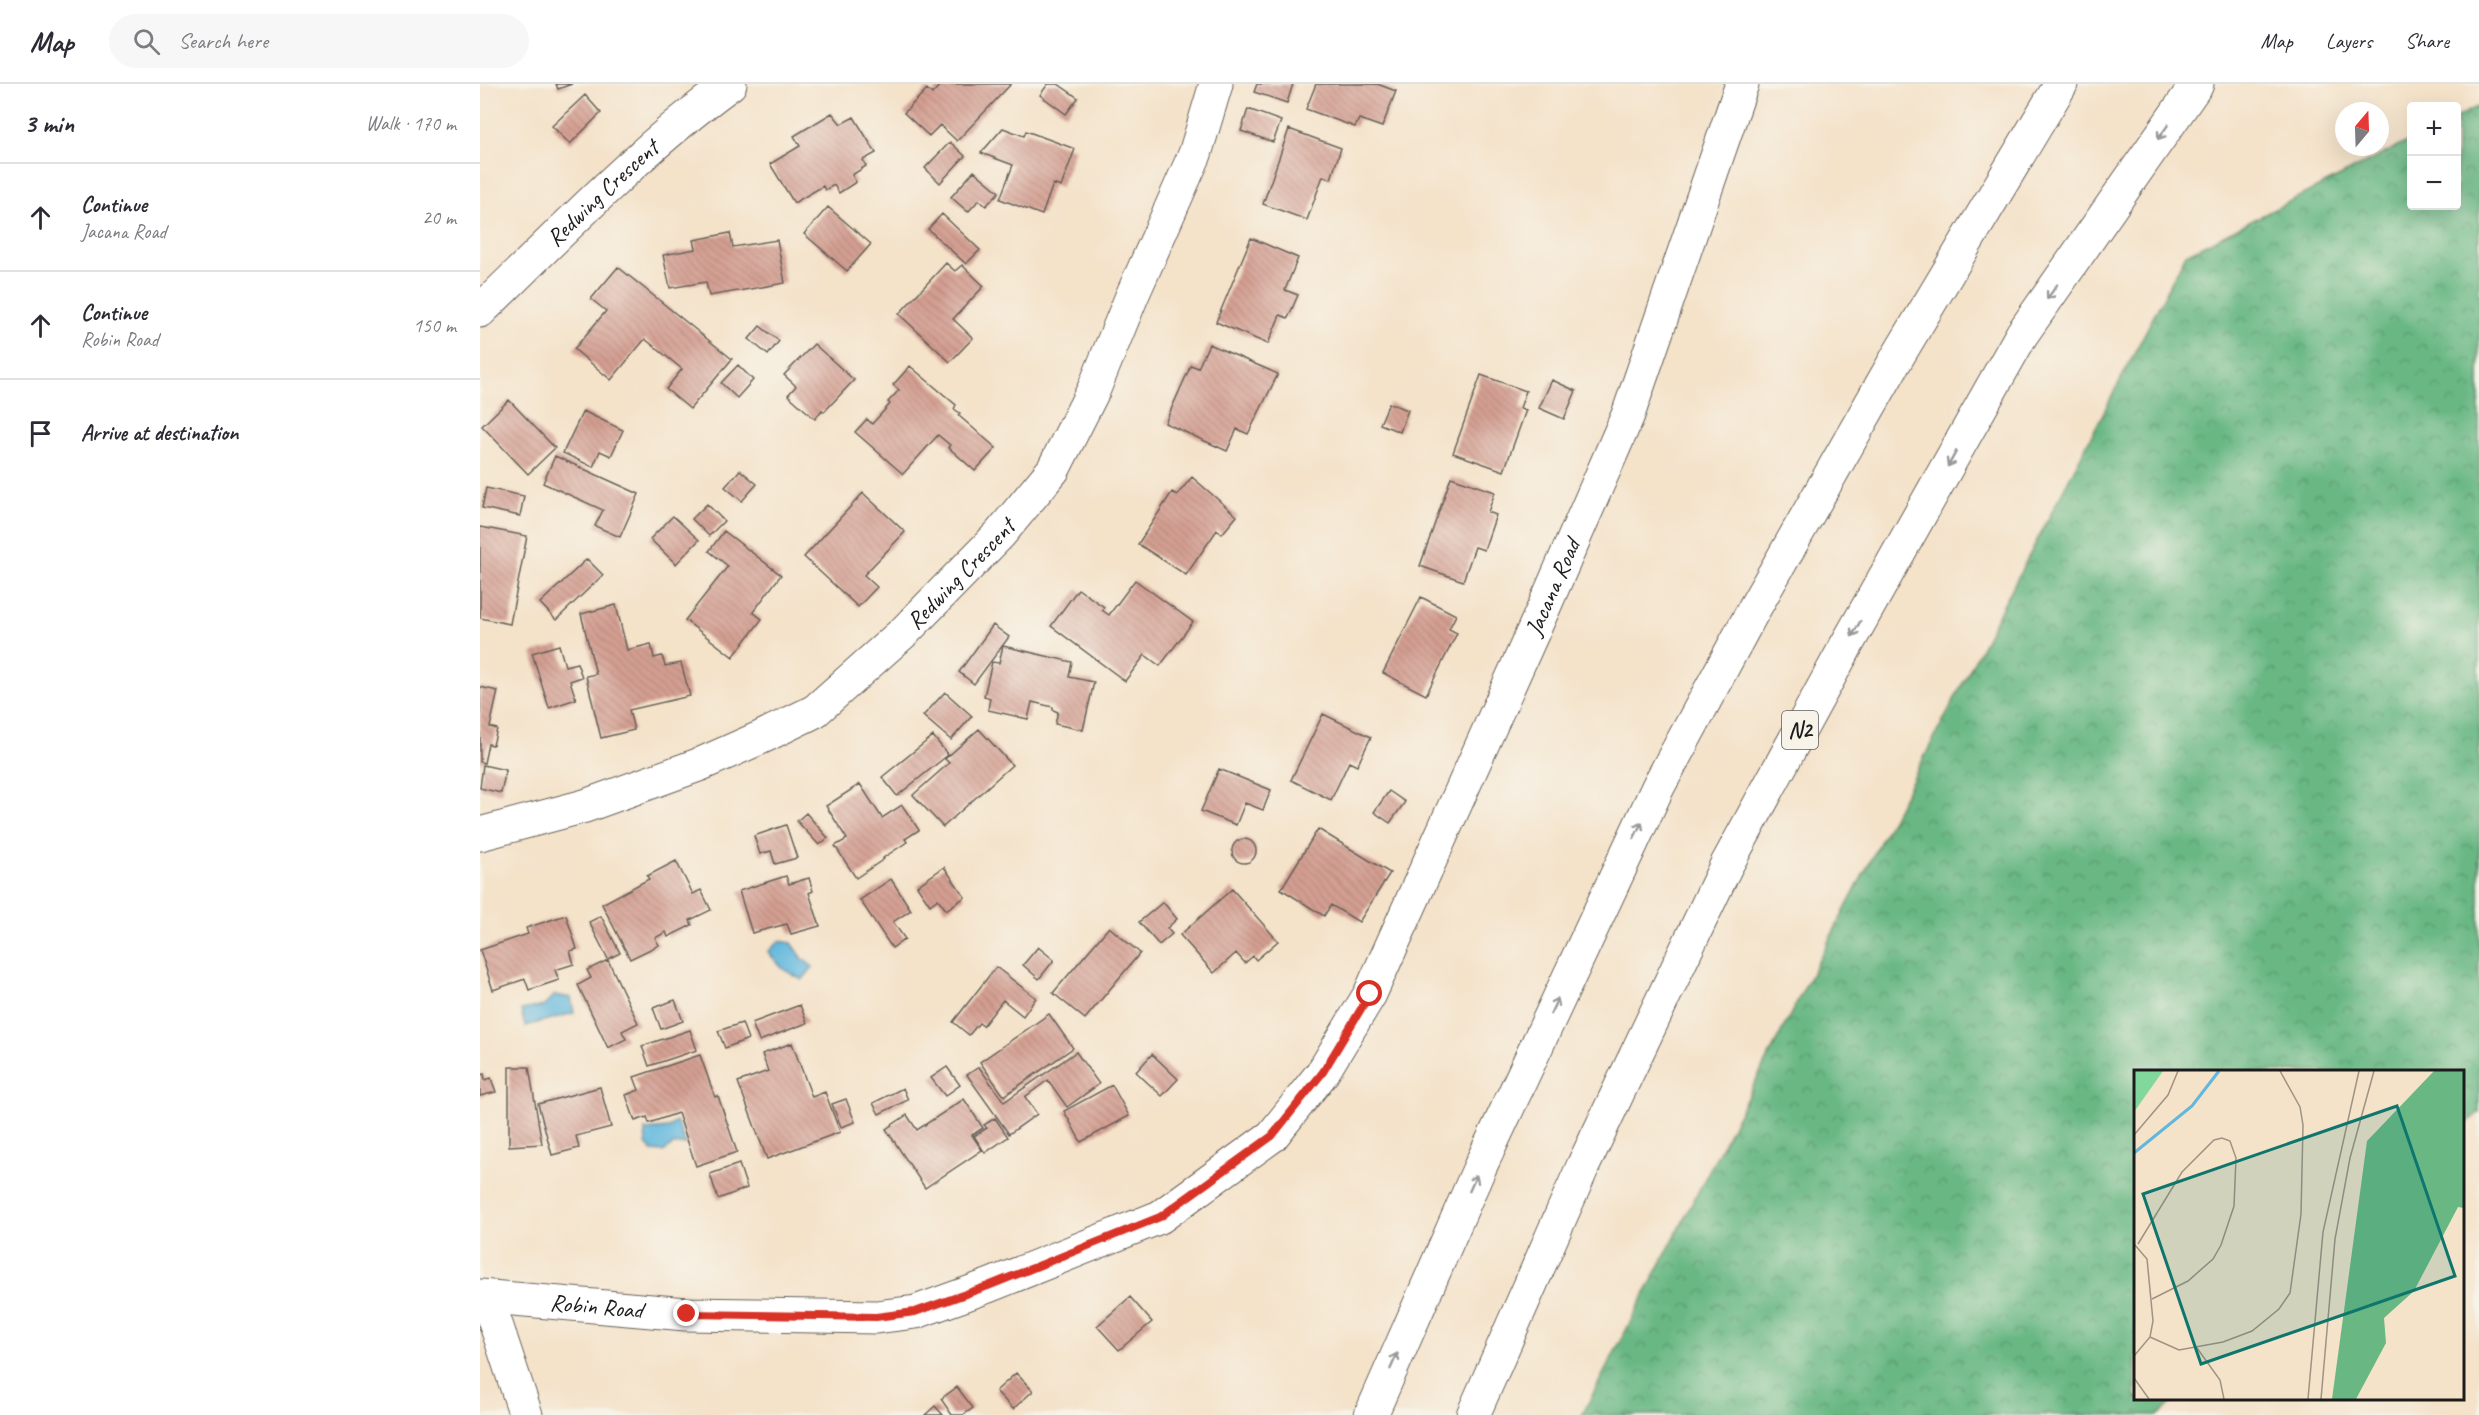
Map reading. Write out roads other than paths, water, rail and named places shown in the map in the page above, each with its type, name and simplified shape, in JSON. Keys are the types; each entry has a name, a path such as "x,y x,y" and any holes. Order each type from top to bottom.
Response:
{"main road":[{"name":"Redwing Crescent","path":"480,311 620,176 694,110 730,84"},
{"name":"Redwing Crescent","path":"480,834 585,806 701,764 762,737 814,711 859,674 913,623 1000,534 1053,470 1094,389 1132,296 1195,154 1216,84"},
{"name":"Jacana Road","path":"1323,1072 1375,984 1628,415 1742,84"},
{"path":"1371,1415 1485,1156 1658,787 1754,609 1898,356 2061,84"},
{"name":"N2","path":"1473,1415 1582,1166 1743,835 2022,334 2197,84"},
{"name":"Robin Road","path":"483,1296 687,1314 876,1317 915,1312 988,1286 1160,1217 1272,1136 1323,1072"},
{"path":"483,1296 526,1415"}],"water":[{"path":"779,941 792,943 803,959 813,967 802,980 783,969 768,952"},
{"path":"555,995 571,998 574,1013 525,1026 521,1010 544,1006"},
{"path":"676,1121 686,1144 673,1145 663,1152 652,1151 646,1144 645,1130 669,1128"}]}
